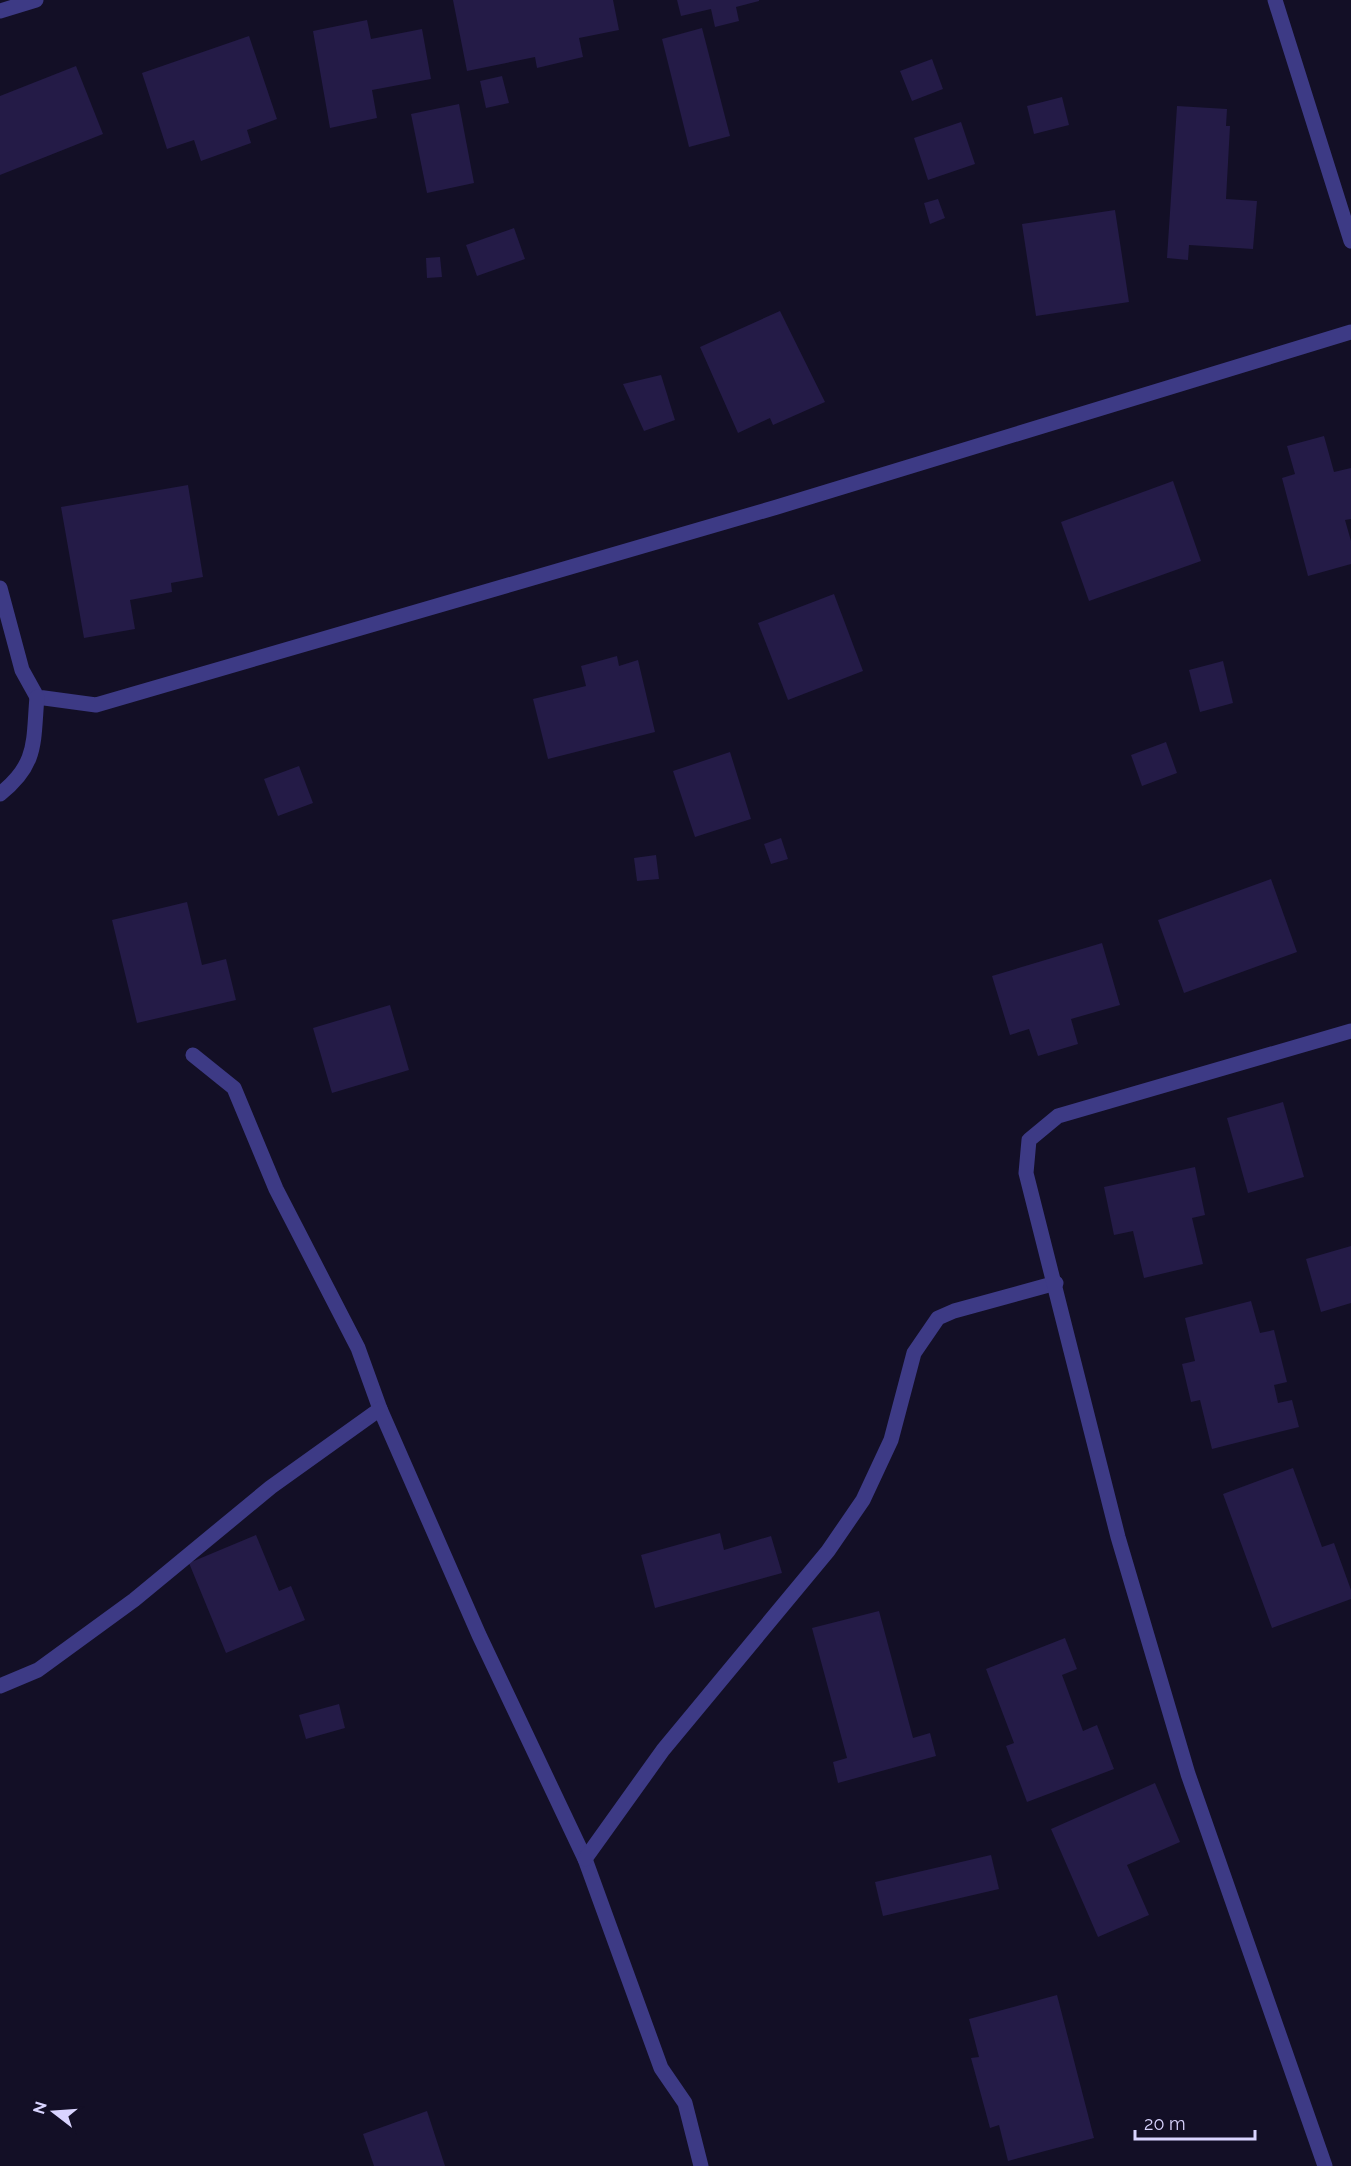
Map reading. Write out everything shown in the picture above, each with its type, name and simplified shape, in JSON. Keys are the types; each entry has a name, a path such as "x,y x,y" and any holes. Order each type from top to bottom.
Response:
{"street":[{"path":"0,11 36,0"},
{"path":"1275,0 1351,241"},
{"path":"37,698 96,705 765,510 1351,332"},
{"path":"0,588 22,670 37,698 33,744 28,766 14,783 0,794"},
{"path":"1325,2166 1188,1774 1118,1537 1056,1283 1026,1173 1029,1140 1058,1116 1351,1031"},
{"path":"193,1055 234,1088 276,1189 358,1348 380,1409 479,1635 585,1860 661,2068 685,2103 701,2166"},
{"path":"585,1860 663,1750 828,1551 863,1500 891,1440 914,1353 938,1318 954,1311 1056,1283"},
{"path":"0,1686 38,1670 124,1607 271,1487 380,1409"}],"building":[{"path":"453,0 613,0 619,30 579,38 583,57 537,68 535,57 467,71"},
{"path":"677,0 759,1 736,7 739,21 715,27 711,9 681,16"},
{"path":"367,20 371,39 422,29 431,79 372,90 377,118 330,128 313,31"},
{"path":"702,28 730,136 689,147 662,39"},
{"path":"249,36 277,119 247,130 251,143 201,161 194,140 167,149 142,73"},
{"path":"932,59 943,89 912,101 900,71"},
{"path":"76,66 103,134 0,175 0,96"},
{"path":"502,76 509,103 486,108 480,81"},
{"path":"1062,97 1069,125 1034,134 1027,106"},
{"path":"459,104 474,183 427,193 411,114"},
{"path":"1177,106 1227,109 1226,126 1230,126 1226,199 1257,201 1253,249 1189,245 1188,260 1167,258"},
{"path":"961,122 975,164 928,180 914,138"},
{"path":"938,199 945,218 930,224 924,203"},
{"path":"1115,210 1129,302 1036,316 1022,224"},
{"path":"514,228 525,259 477,276 466,245"},
{"path":"440,257 442,277 427,278 426,258"},
{"path":"780,311 825,402 773,425 770,418 738,433 700,347"},
{"path":"661,375 675,420 644,431 623,384"},
{"path":"1324,436 1334,472 1351,468 1351,519 1345,520 1351,541 1351,564 1308,576 1282,478 1295,474 1287,446"},
{"path":"1173,481 1201,561 1089,601 1061,522"},
{"path":"188,485 203,577 171,583 172,592 130,600 135,629 84,638 61,507"},
{"path":"834,594 863,671 788,700 758,623"},
{"path":"617,656 619,666 638,660 655,732 548,759 533,699 586,686 581,666"},
{"path":"1223,661 1233,703 1200,712 1189,670"},
{"path":"1166,742 1177,773 1142,786 1131,755"},
{"path":"730,752 751,819 695,837 673,771"},
{"path":"299,766 313,803 278,816 264,779"},
{"path":"781,838 788,859 771,864 764,844"},
{"path":"656,855 659,879 637,881 634,858"},
{"path":"1271,879 1297,952 1184,993 1158,920"},
{"path":"187,902 202,965 226,959 236,1000 137,1023 112,920"},
{"path":"1102,943 1120,1005 1071,1019 1078,1044 1038,1056 1029,1029 1010,1035 992,976"},
{"path":"390,1005 409,1070 332,1093 313,1028"},
{"path":"1283,1102 1304,1177 1248,1193 1227,1118"},
{"path":"1195,1167 1205,1215 1192,1218 1203,1264 1144,1278 1133,1231 1114,1235 1104,1187"},
{"path":"1351,1246 1351,1303 1321,1312 1306,1259"},
{"path":"1251,1301 1260,1333 1274,1330 1287,1382 1274,1385 1278,1403 1292,1400 1299,1427 1212,1449 1200,1400 1191,1402 1182,1364 1195,1361 1185,1318"},
{"path":"1293,1468 1322,1547 1334,1543 1351,1590 1351,1599 1272,1628 1223,1494"},
{"path":"720,1533 724,1550 771,1536 782,1573 655,1608 641,1555"},
{"path":"256,1535 279,1591 291,1586 305,1620 226,1653 189,1563"},
{"path":"879,1611 913,1738 930,1733 936,1756 838,1783 833,1762 847,1758 812,1628"},
{"path":"1065,1638 1077,1669 1062,1675 1083,1731 1097,1725 1114,1769 1027,1802 1006,1746 1014,1743 986,1669"},
{"path":"339,1704 345,1728 306,1739 299,1715"},
{"path":"1155,1783 1180,1842 1127,1865 1149,1915 1098,1937 1051,1829"},
{"path":"991,1855 999,1889 883,1916 875,1882"},
{"path":"1057,1995 1094,2138 1008,2161 999,2125 990,2128 971,2058 979,2057 969,2019"},
{"path":"427,2111 445,2166 374,2166 363,2134"}]}
